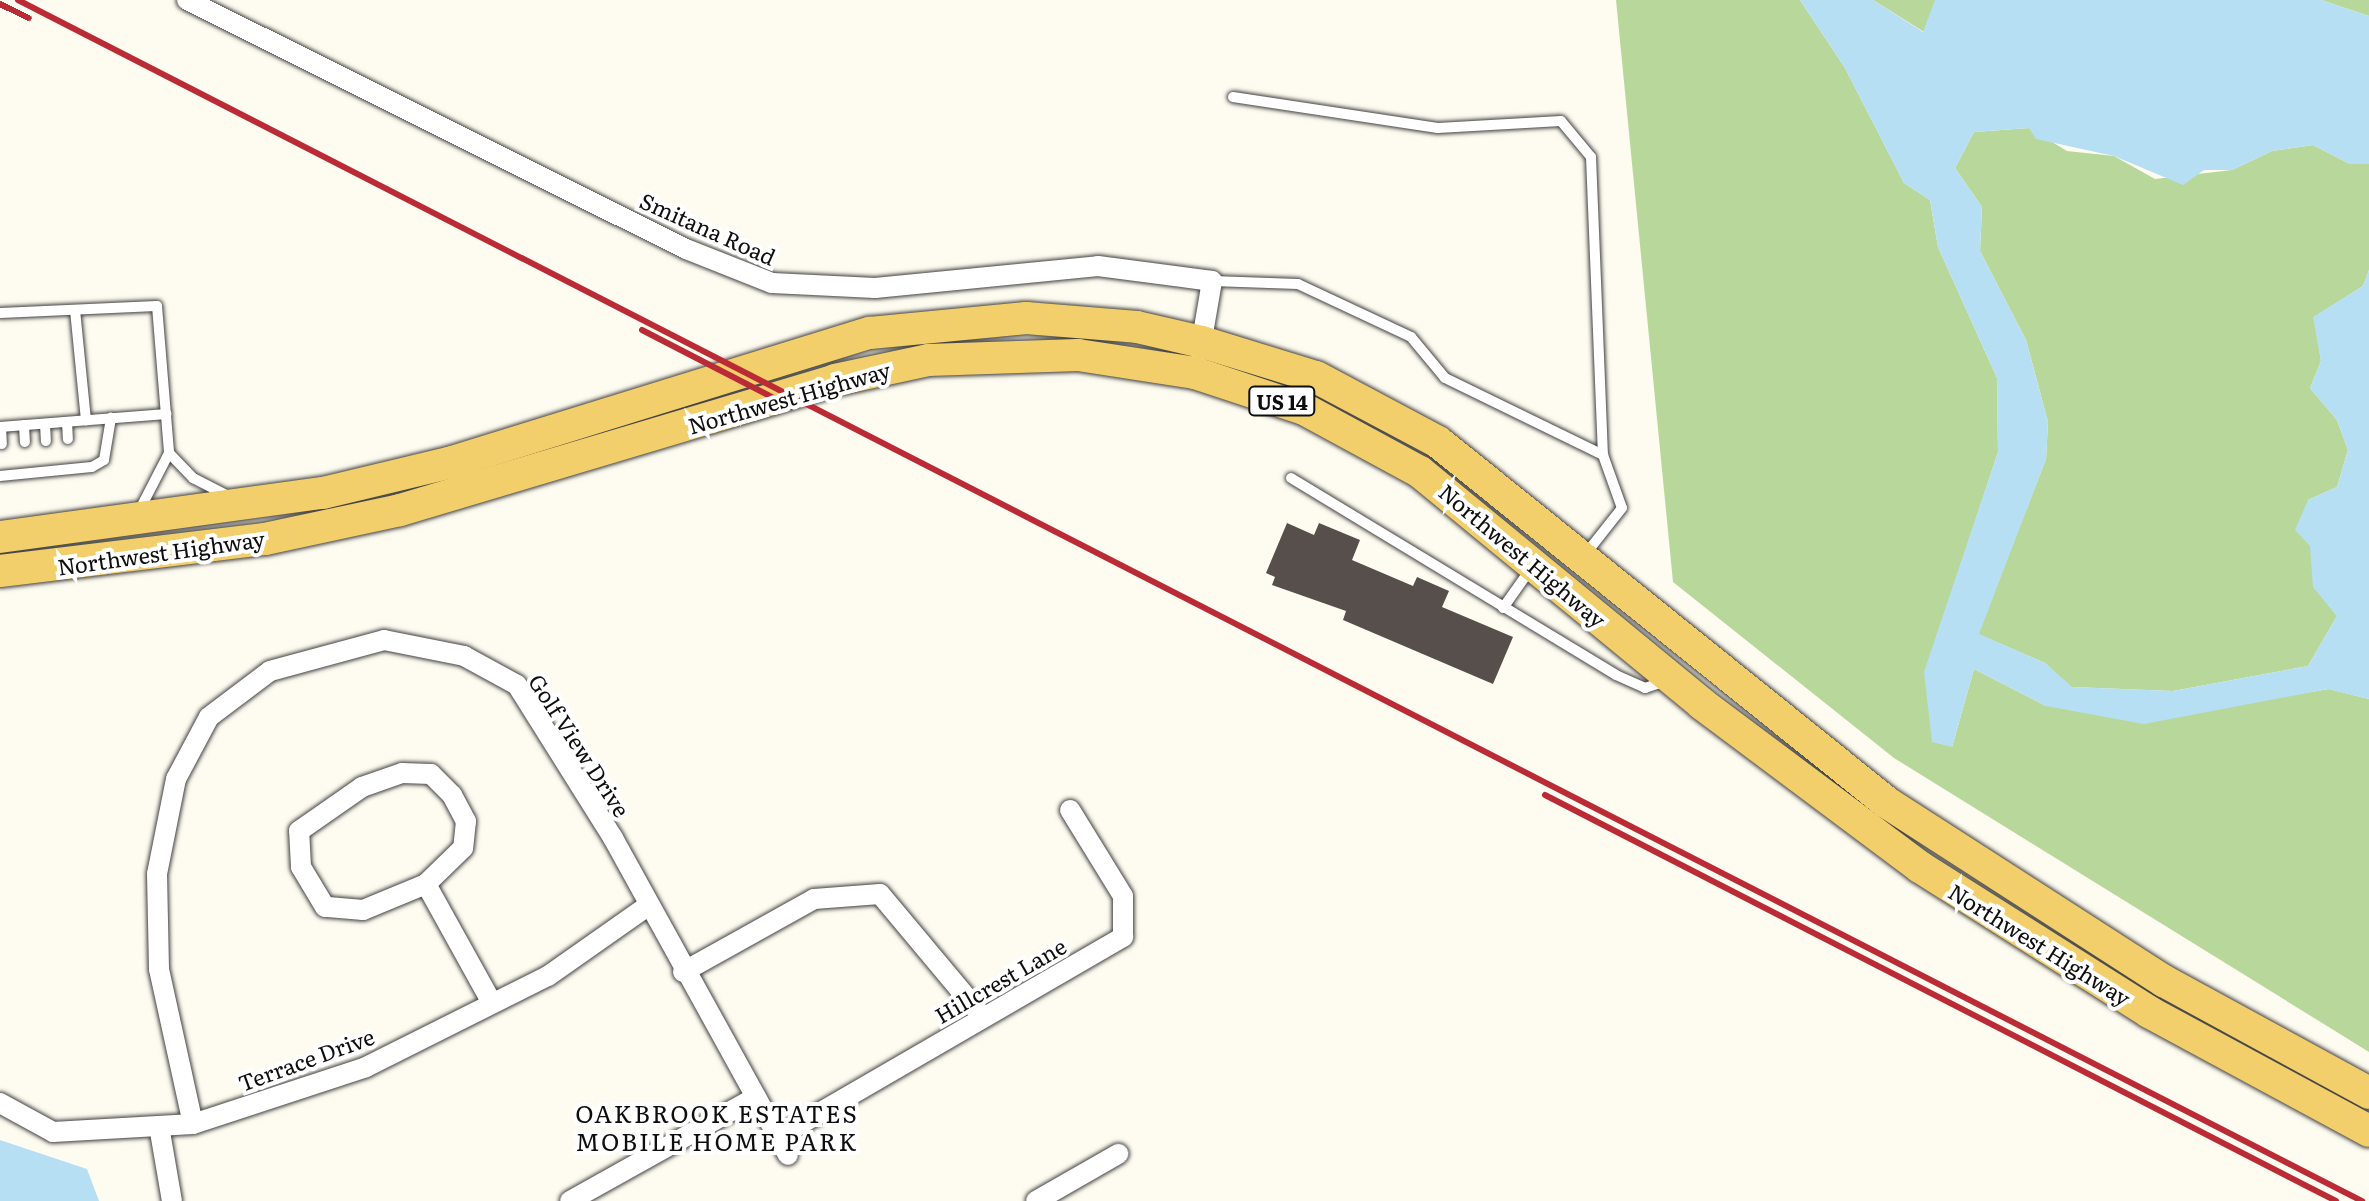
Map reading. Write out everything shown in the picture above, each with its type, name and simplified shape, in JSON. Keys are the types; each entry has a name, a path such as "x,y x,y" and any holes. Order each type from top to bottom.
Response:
{"main road":[{"name":"Northwest Highway","path":"0,537 127,525 255,507 452,462 870,333 1026,318 1137,327 1202,342 1287,366 1381,409 1489,479 1775,717 1941,840 2164,981 2369,1093"},
{"name":"Northwest Highway","path":"0,571 265,539 400,510 882,368 1024,353 1195,373 1364,437 1469,505 1671,678 1979,907 2163,1020 2369,1131"}],"street":[{"name":"Smitana Road","path":"187,0 686,249 772,283 826,291 1098,266 1212,281"},
{"path":"1195,373 1212,281"},
{"name":"Golf View Drive","path":"193,1124 159,969 157,874 176,779 209,717 270,671 384,640 464,656 517,685 613,838 646,907 783,1146"},
{"path":"402,773 431,774 466,821 463,848 426,884 363,910 325,907 301,867 299,831 362,787 402,773"},
{"name":"Hillcrest Lane","path":"783,1146 983,1017 1123,937 1123,896 1070,810"},
{"path":"426,884 492,1003"},
{"path":"683,972 814,899 880,894 983,1017"},
{"name":"Terrace Drive","path":"0,1103 53,1132 193,1124 366,1067 548,976 646,907"},
{"path":"577,1199 756,1097"},
{"path":"159,1126 172,1201"},
{"path":"1036,1201 1118,1154"}],"lane":[{"path":"1233,97 1438,128 1561,121 1591,157 1603,455 1622,508 1582,559"},
{"path":"1212,281 1298,284 1411,337 1445,378 1603,455"},
{"path":"0,313 157,306 169,453 127,525"},
{"path":"75,310 86,420"},
{"path":"2,444 0,427 166,414"},
{"path":"2,472 27,473 48,466 104,460 111,418"},
{"path":"67,422 68,439"},
{"path":"45,424 46,441"},
{"path":"24,425 25,442"},
{"path":"169,453 193,478 255,507"},
{"path":"27,461 27,473"},
{"path":"1291,478 1632,683 1649,688 1671,678"},
{"path":"1503,608 1535,562"}],"green space":[{"path":"1616,0 1800,0 1845,68 1904,183 1930,200 1938,247 1997,378 1998,452 1925,672 1952,747 1974,669 2046,706 2261,700 2329,689 2369,699 2369,1052 1894,758 1673,582"},
{"path":"1873,0 1935,0 1935,16 1924,32"},
{"path":"2321,0 2369,0 2369,16"},
{"path":"2029,128 2067,151 2114,156 2155,179 2232,170 2272,151 2313,145 2350,164 2369,164 2369,270 2363,286 2314,317 2321,361 2310,388 2337,420 2348,450 2337,487 2308,500 2314,587 2337,616 2308,666 2173,691 2071,687 2045,663 1978,634 2046,459 2048,422 2026,340 1980,251 1982,207 1955,168 1974,132"}],"water":[{"path":"1800,0 1873,0 1923,32 1935,0 2321,0 2369,16 2369,164 2350,164 2313,145 2272,151 2232,170 2204,170 2183,185 2114,156 2036,139 2029,128 1974,132 1955,168 1982,207 1980,251 2026,340 2048,422 2046,459 1979,634 2045,663 2072,687 2173,691 2308,666 2337,616 2313,587 2310,546 2295,530 2308,500 2337,487 2348,450 2337,420 2310,388 2321,361 2313,317 2363,286 2369,270 2369,699 2328,689 2144,724 2046,706 1974,669 1952,747 1932,742 1924,672 1998,452 1997,378 1938,247 1930,200 1904,183 1845,68"},
{"path":"0,1140 87,1169 99,1201 0,1201"}],"building":[{"path":"1287,523 1314,535 1319,523 1360,540 1352,560 1413,586 1417,577 1449,591 1442,607 1513,637 1493,684 1343,620 1346,611 1272,585 1275,577 1266,573"}],"railway":[{"path":"18,0 2362,1201"},
{"path":"0,4 29,18"},
{"path":"642,330 791,407"},
{"path":"1545,795 2336,1201"}],"district":[{"name":"OAKBROOK ESTATES MOBILE HOME PARK","path":"717,1127"}]}
